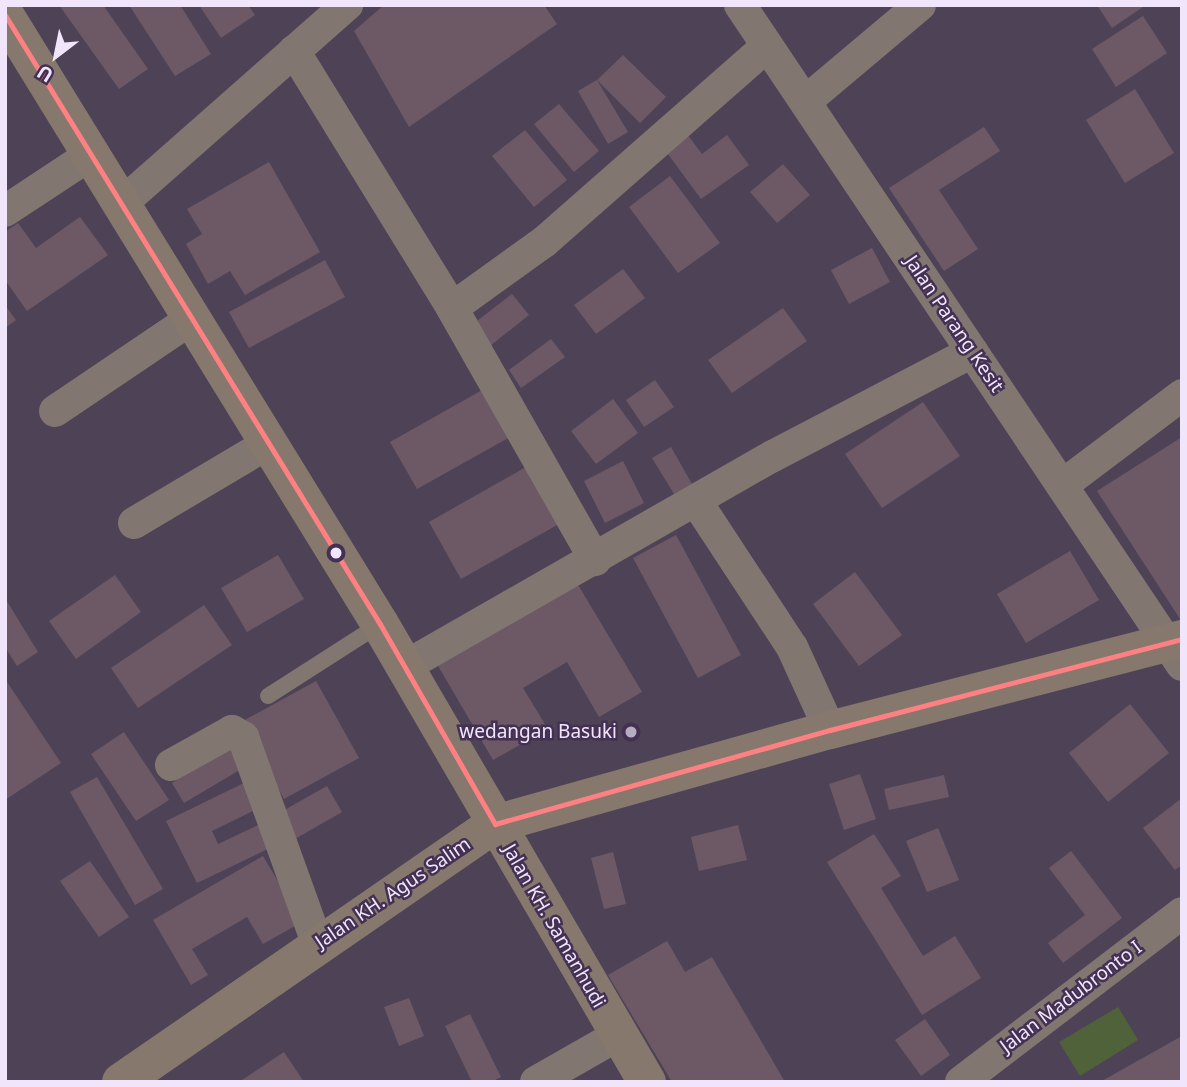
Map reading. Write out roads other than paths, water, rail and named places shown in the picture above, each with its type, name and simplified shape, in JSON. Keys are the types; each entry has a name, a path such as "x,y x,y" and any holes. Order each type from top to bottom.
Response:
{"main road":[{"name":"Jalan KH. Samanhudi","path":"5,15 190,320 380,624 647,1082"},
{"name":"Jalan KH. Agus Salim","path":"121,1082 317,943 495,824 830,730 1177,650"}],"street":[{"path":"120,205 347,5"},
{"name":"Jalan Parang Kesit","path":"740,5 972,352 1177,650"},
{"path":"806,101 920,5"},
{"path":"452,308 544,242 767,46"},
{"path":"294,51 452,308 595,560"},
{"path":"5,211 90,155"},
{"path":"55,411 190,320"},
{"path":"404,667 696,501 972,352"},
{"path":"1064,484 1182,395"},
{"path":"134,523 269,443"},
{"path":"696,501 792,647 830,730"},
{"path":"172,765 232,731 243,737 317,943"},
{"name":"Jalan Madubronto I","path":"961,1082 1182,913"},
{"path":"536,1082 618,1035"}],"lane":[{"path":"268,696 380,624"}],"place":[{"name":"wedangan Basuki","path":"631,732"}]}
